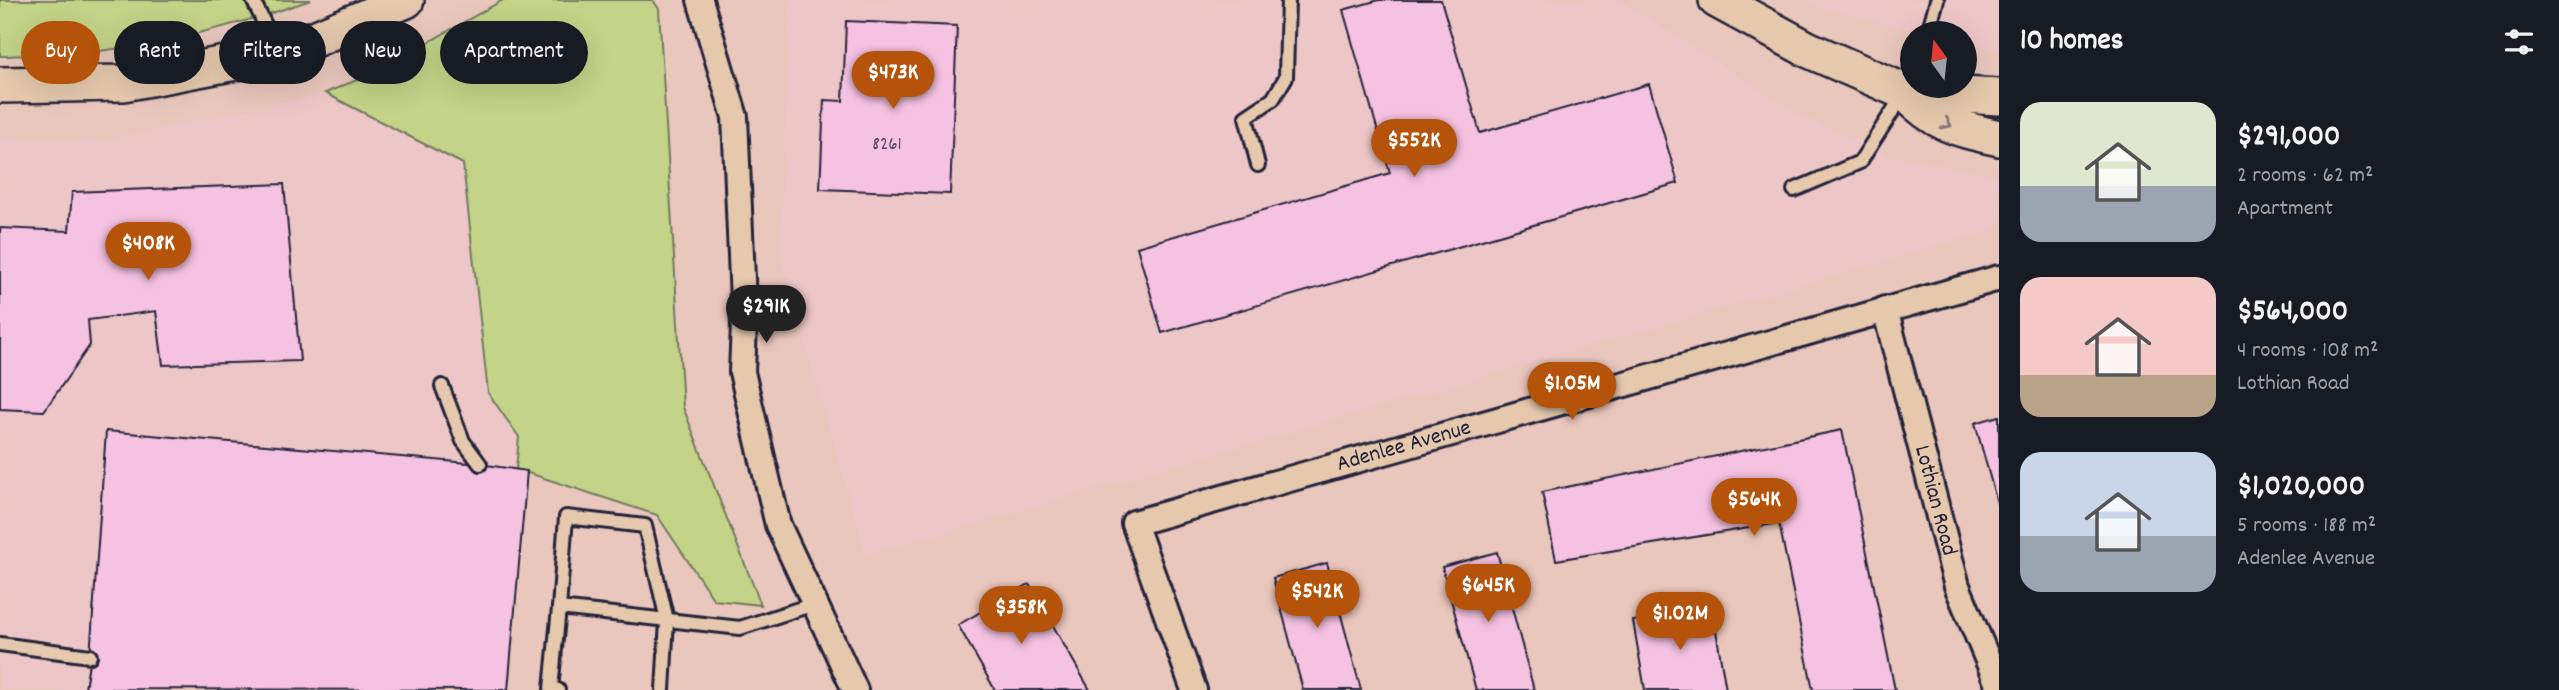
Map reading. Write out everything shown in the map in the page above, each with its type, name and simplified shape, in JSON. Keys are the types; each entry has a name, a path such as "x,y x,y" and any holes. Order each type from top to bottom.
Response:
{"street":[{"path":"326,34 406,0"},
{"path":"700,0 735,117 744,325 741,372 778,525 855,690"},
{"path":"1717,0 1808,49 1900,80"},
{"path":"0,85 123,83 219,65"},
{"path":"1978,94 1999,97"},
{"path":"1916,98 1921,108 1947,126 1999,138"},
{"name":"Adenlee Avenue","path":"1194,690 1134,523 1999,278"},
{"name":"Lothian Road","path":"1885,309 1957,586 1999,687"}],"lane":[{"path":"253,0 263,21"},
{"path":"1258,165 1246,117 1273,99 1286,77 1288,0"},
{"path":"1931,21 1937,0"},
{"path":"1794,190 1860,163 1900,98"},
{"path":"442,386 463,441 480,464"},
{"path":"558,690 551,689 566,517 645,526 667,620 663,690"},
{"path":"559,608 740,628 814,604"},
{"path":"0,644 90,656"}],"shaded area":[{"path":"790,0 1619,0 1800,115 1890,156 1999,176 1999,228 866,555 780,255"},
{"path":"1805,0 1999,0 1999,51 1978,46 1978,21 1900,21 1900,27 1816,6"},
{"path":"325,93 463,164 488,393 519,437 495,690 0,690 0,138 102,141"}],"green space":[{"path":"0,0 311,0 244,21 219,21 219,28 205,31 205,21 114,21 114,49 100,51 100,21 21,21 21,55 0,56"},
{"path":"503,0 653,0 659,9 683,407 761,605 714,600 657,515 516,469 519,437 488,393 463,164 325,93 347,84 426,84 426,44 440,36 440,84 588,84 588,21 466,21"}],"building":[{"path":"1379,0 1441,0 1480,133 1649,84 1678,183 1162,333 1137,247 1390,173 1343,10"},
{"path":"846,21 957,26 950,194 820,189 824,100 843,101"},
{"path":"284,184 300,361 163,365 156,311 88,320 90,345 44,411 0,409 0,228 69,231 72,192"},
{"path":"1999,416 1999,510 1975,423"},
{"path":"1842,430 1895,690 1813,690 1779,523 1556,560 1542,492"},
{"path":"106,431 480,464 527,471 508,690 85,689 90,656"},
{"path":"1497,552 1534,690 1476,690 1442,567"},
{"path":"1327,563 1361,690 1303,690 1273,578"},
{"path":"1029,584 1090,690 995,690 958,625"},
{"path":"1712,607 1726,690 1645,690 1633,621"}]}
